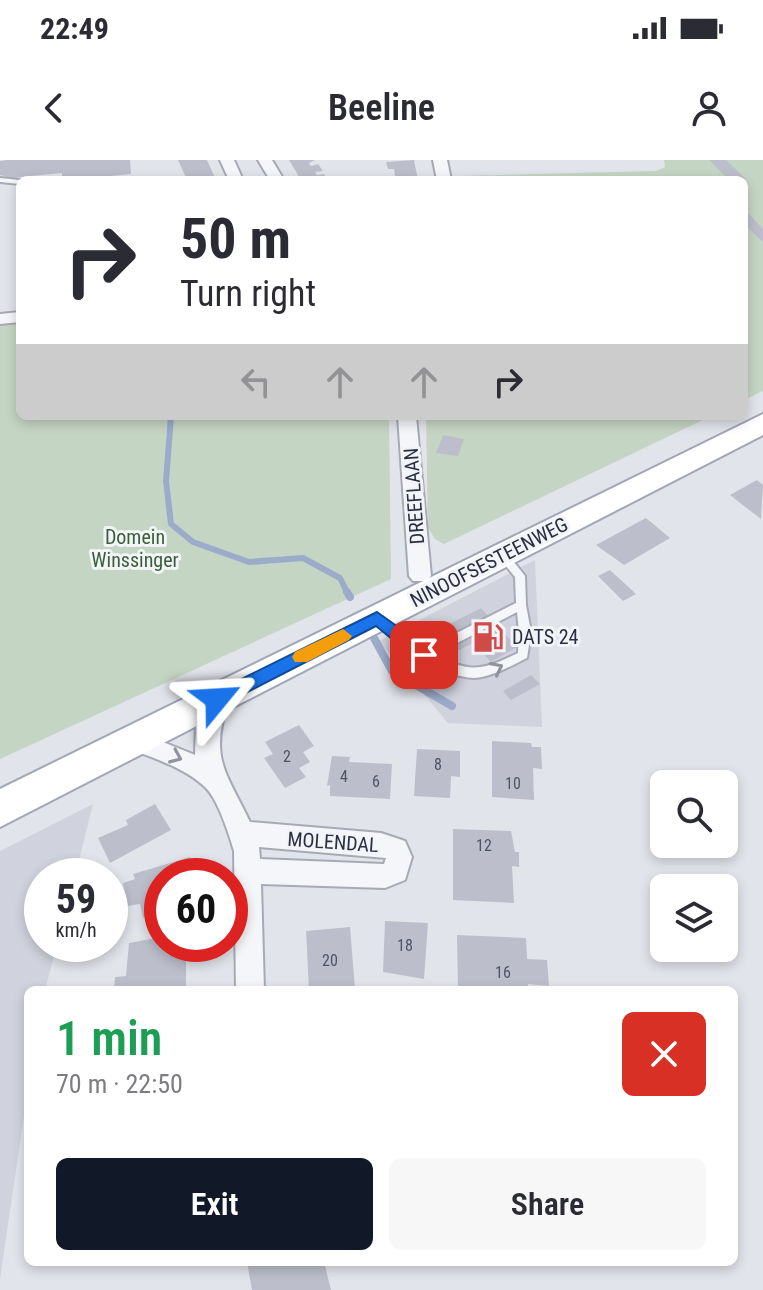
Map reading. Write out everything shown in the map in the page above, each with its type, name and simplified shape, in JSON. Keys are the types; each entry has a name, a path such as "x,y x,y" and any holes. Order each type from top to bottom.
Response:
{"main road":[{"name":"NINOOFSESTEENWEG","path":"0,783 732,420"},
{"name":"NINOOFSESTEENWEG","path":"0,809 763,423"}],"street":[{"name":"DREEFLAAN","path":"407,420 420,576"},
{"path":"217,699 206,737 212,779 243,833 250,871 250,986"},
{"path":"136,741 183,759 212,779"},
{"name":"MOLENDAL","path":"243,833 284,839 381,845 396,849 399,857 396,871 385,876 250,871"}],"lane":[{"path":"377,618 424,655 457,672 485,674 523,655 525,632 520,576 502,555"},
{"path":"424,655 521,605"}],"shaded area":[{"path":"535,560 542,727 448,723 379,641"},
{"path":"93,804 80,858 24,858 24,962 52,962 46,986 24,986 24,1116 0,1279 0,851"}],"green space":[{"path":"664,160 763,160 763,391 748,398 748,176 460,176 656,171 665,167"},
{"name":"Domein Winssinger","path":"16,321 16,420 389,420 391,579 0,759 0,323"},
{"path":"426,420 703,420 444,544 435,539 428,528"}],"building":[{"path":"130,160 131,174 62,176 62,173 10,178 0,175 0,161"},
{"path":"178,160 207,160 214,176 185,176"},
{"path":"289,160 315,160 309,163 311,166 318,164 323,171 315,172 325,176 299,176"},
{"path":"414,160 417,176 395,176 394,169 388,169 386,162"},
{"path":"709,160 726,160 743,176 725,176"},
{"path":"748,212 763,229 763,242 748,228"},
{"path":"443,435 464,439 458,456 436,453"},
{"path":"757,480 763,485 761,519 730,495"},
{"path":"646,518 670,538 624,565 596,545"},
{"path":"610,570 636,594 623,601 598,576"},
{"path":"481,608 517,647 491,662 473,643 451,654 432,633"},
{"path":"531,675 540,684 511,700 503,691"},
{"path":"299,725 314,746 303,752 310,762 299,768 306,777 285,788 264,758 273,754 265,742"},
{"path":"492,741 531,743 532,747 541,747 542,769 533,768 534,800 492,797"},
{"path":"417,749 460,751 460,777 451,776 450,798 414,796"},
{"path":"332,756 350,757 349,762 392,764 390,799 330,796 330,785 327,786"},
{"path":"155,804 171,830 119,858 108,858 98,838 128,825 126,820"},
{"path":"453,829 511,831 515,852 519,852 519,867 512,866 514,903 453,900"},
{"path":"144,871 143,918 140,904 128,906 128,881 135,879 133,874"},
{"path":"385,921 428,923 424,979 383,972"},
{"path":"350,927 355,986 309,986 306,931"},
{"path":"457,935 526,938 527,959 547,960 549,986 458,986"},
{"path":"144,940 144,962 186,962 186,986 114,986 115,977 126,976 129,943"},
{"path":"248,1266 325,1266 331,1290 252,1290"}],"waterway":[{"path":"171,420 166,481 171,524 193,542 249,562 303,558 340,578 347,592"},
{"path":"347,592 350,597"},
{"path":"374,638 392,671 452,706"}],"slow traffic":[{"path":"301,657 343,636"}],"place":[{"name":"DATS 24","path":"488,637"}],"route":[{"path":"217,699 377,618 424,655"}]}
